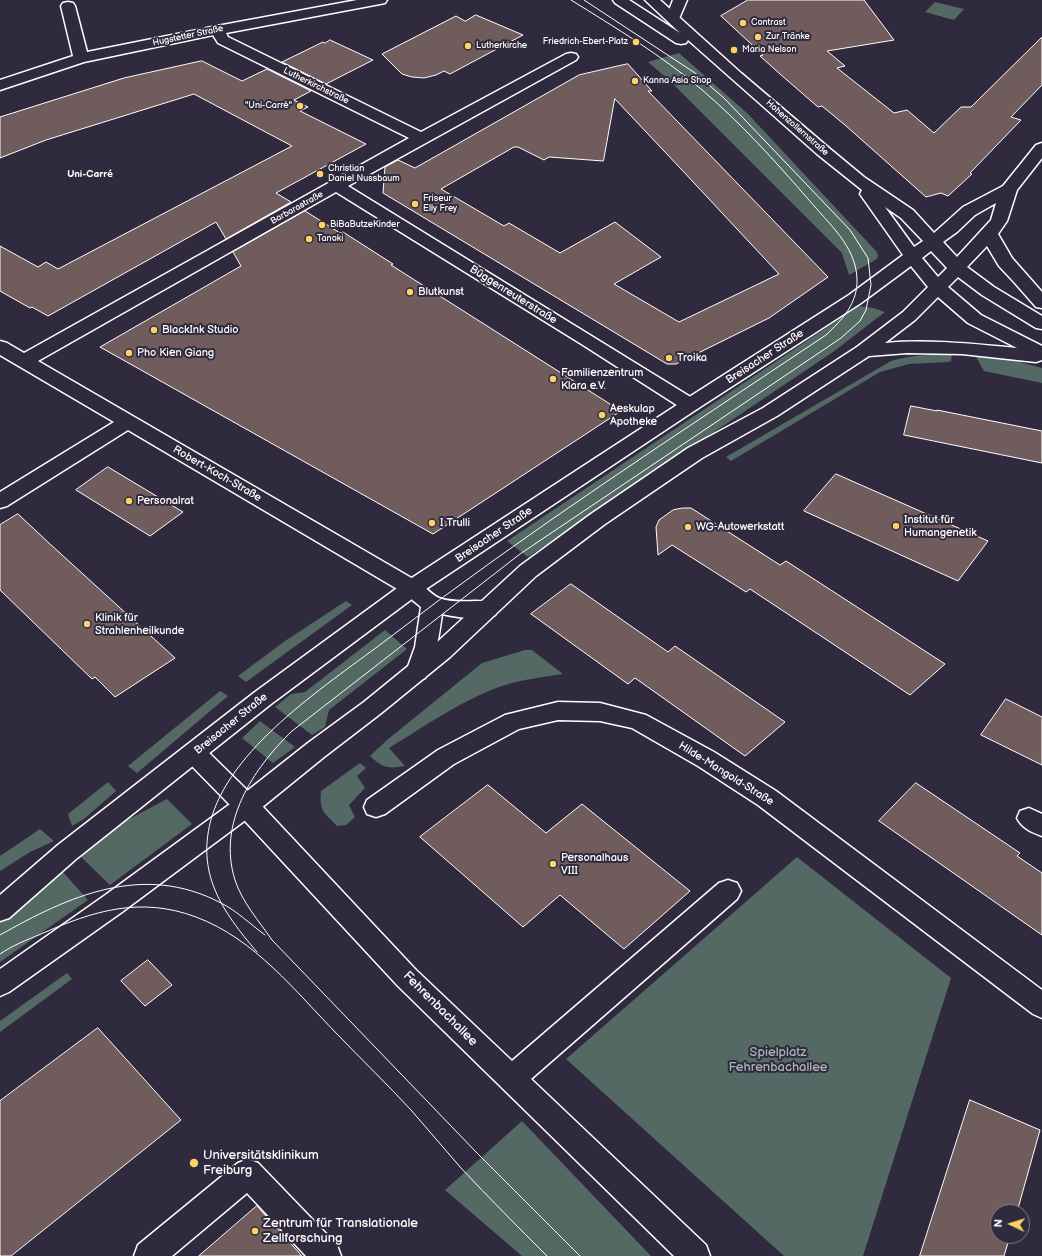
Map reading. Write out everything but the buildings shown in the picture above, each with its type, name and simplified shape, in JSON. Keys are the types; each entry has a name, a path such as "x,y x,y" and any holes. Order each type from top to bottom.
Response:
{"main road":[{"name":"Hugstetter Straße","path":"0,85 81,58 216,30 379,0"},
{"name":"Hohenzollernstraße","path":"620,0 736,76"},
{"name":"Hohenzollernstraße","path":"652,0 736,76 858,180 907,214 957,268 988,291 1042,324"},
{"path":"673,18 680,0"},
{"path":"68,6 81,58"},
{"name":"Lutherkirchstraße","path":"216,30 223,40 421,138"},
{"name":"Barbarastraße","path":"24,361 421,138 571,57"},
{"name":"Breisacher Straße","path":"0,984 246,806 417,672 442,651 528,571 598,519 695,453 770,412 818,382 864,351 909,316 989,234 999,221 1009,189 1042,148"},
{"name":"Hohenzollernstraße","path":"858,180 912,257 938,287 967,313 989,327 1042,353"},
{"name":"Büggenreuterstraße","path":"337,186 690,405"},
{"name":"Breisacher Straße","path":"0,910 67,852 263,698 412,588 690,405 855,299 933,242 969,211 1009,189"},
{"path":"989,234 999,254 1015,275 1042,303"},
{"name":"Robert-Koch-Straße","path":"0,347 412,588 432,604"},
{"path":"864,351 907,347 962,348 1042,356"},
{"path":"0,501 128,422"},
{"path":"417,672 426,647 432,604 460,610 487,609"},
{"name":"Hilde-Mangold-Straße","path":"376,807 446,757 513,721 558,711 600,712 638,722 706,759 766,798 1042,1006"},
{"name":"Fehrenbachallee","path":"194,753 246,806 407,978 694,1256"},
{"path":"511,1080 728,891"},
{"path":"150,1256 248,1173 326,1256"}],"green space":[{"path":"935,2 964,9 954,20 925,12"},
{"path":"679,53 748,114 876,251 878,255 877,259 849,275 842,253 670,81 648,62"},
{"path":"859,306 885,312 833,352 528,557 507,541"},
{"path":"952,354 951,361 948,362 909,364 880,372 731,461 726,457 891,361 921,355"},
{"path":"975,355 1008,359 1042,368 1042,383 984,371"},
{"path":"346,601 352,605 246,682 238,676 285,641"},
{"path":"385,630 407,649 329,710 325,727 312,735 275,707 291,694 305,692"},
{"path":"525,650 532,650 563,674 505,685 475,697 446,713 389,748 405,766 386,767 378,763 370,756 387,740 482,663"},
{"path":"220,691 228,696 137,773 128,766"},
{"path":"260,721 295,747 273,763 242,738"},
{"path":"360,763 366,768 357,776 365,788 349,805 355,817 346,825 337,826 323,811 321,791"},
{"path":"108,782 116,791 84,819 72,826 68,814"},
{"path":"167,799 192,824 110,885 80,856 116,826"},
{"path":"40,829 54,841 30,852 0,871 0,856"},
{"name":"Spielplatz Fehrenbachallee","path":"797,857 951,978 863,1256 784,1256 566,1059"},
{"path":"62,871 88,900 0,962 0,919"},
{"path":"67,973 72,979 0,1032 0,1021"},
{"path":"522,1121 651,1256 522,1256 445,1190"}],"tram line":[{"path":"222,903 215,890 207,856 208,837 212,816 224,789 241,764 263,739 287,716 313,695 496,559 604,483 826,335 843,317 855,296 857,288 855,267 852,256 840,236 757,143 730,115 686,77 638,42 571,0"},
{"path":"580,1256 478,1154 272,940 251,911 238,888 231,859 231,838 235,818 242,798 252,780 264,762 292,731 520,554 841,338 860,321 866,310 871,285 868,258 850,230 724,98 695,73 584,0"},
{"path":"0,935 53,908 80,897 107,889 135,885 163,885 192,891 222,903"},
{"path":"222,903 265,935"},
{"path":"222,903 244,937 257,952"},
{"path":"0,954 20,943 60,926 98,913 117,909 136,907 175,911 196,917 217,927 256,952 290,984 411,1110 472,1179 547,1256"}],"place":[{"name":"Contrast","path":"743,23"},
{"name":"Zur Tränke","path":"758,37"},
{"name":"Friedrich-Ebert-Platz","path":"636,42"},
{"name":"Lutherkirche","path":"468,46"},
{"name":"Maria Nelson","path":"734,50"},
{"name":"Kanna Asia Shop","path":"635,81"},
{"name":"\"Uni-Carré\"","path":"300,106"},
{"name":"Christian Daniel Nussbaum","path":"320,174"},
{"name":"Friseur Elly Frey","path":"415,204"},
{"name":"BiBaButzeKinder","path":"322,225"},
{"name":"Tanoki","path":"309,239"},
{"name":"Blutkunst","path":"410,292"},
{"name":"BlackInk Studio","path":"154,330"},
{"name":"Pho Kien Giang","path":"129,353"},
{"name":"Troika","path":"669,358"},
{"name":"Familienzentrum Klara e.V.","path":"553,379"},
{"name":"Aeskulap Apotheke","path":"602,415"},
{"name":"Personalrat","path":"129,501"},
{"name":"I Trulli","path":"432,523"},
{"name":"Institut für Humangenetik","path":"896,526"},
{"name":"WG-Autowerkstatt","path":"688,527"},
{"name":"Klinik für Strahlenheilkunde","path":"87,624"},
{"name":"Personalhaus VIII","path":"553,864"},
{"name":"Universitätsklinikum Freiburg","path":"194,1163"},
{"name":"Zentrum für Translationale Zellforschung","path":"255,1231"}],"district":[{"name":"Uni-Carré","path":"90,174"}]}
